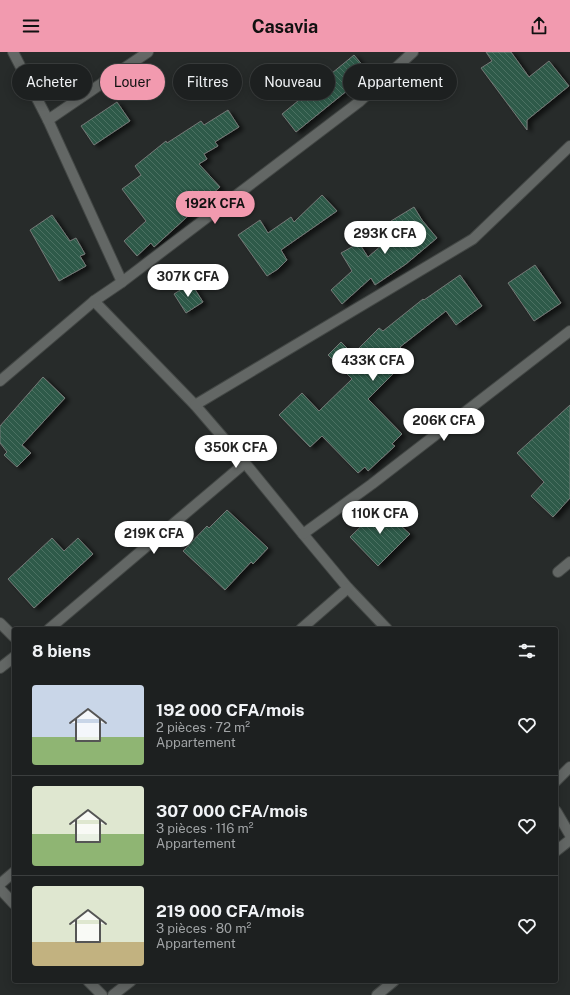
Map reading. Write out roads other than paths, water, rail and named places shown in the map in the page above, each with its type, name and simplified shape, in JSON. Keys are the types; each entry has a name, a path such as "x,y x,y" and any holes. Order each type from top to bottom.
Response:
{"street":[{"path":"13,52 48,120 122,282"},
{"path":"48,120 148,52"},
{"path":"0,381 94,301 122,282 359,102 413,52"},
{"path":"195,405 473,239 570,146"},
{"path":"94,301 195,405 348,588 385,627"},
{"path":"302,534 372,484 570,331"},
{"path":"51,627 245,463"},
{"path":"558,572 570,562"},
{"path":"302,627 348,588"},
{"path":"0,623 12,635"},
{"path":"0,668 12,659"},
{"path":"558,779 570,767"},
{"path":"558,814 570,835"},
{"path":"558,850 570,840"},
{"path":"0,884 12,874"},
{"path":"0,889 12,902"},
{"path":"90,983 102,995"},
{"path":"113,995 128,983"},
{"path":"377,995 392,983"}]}
